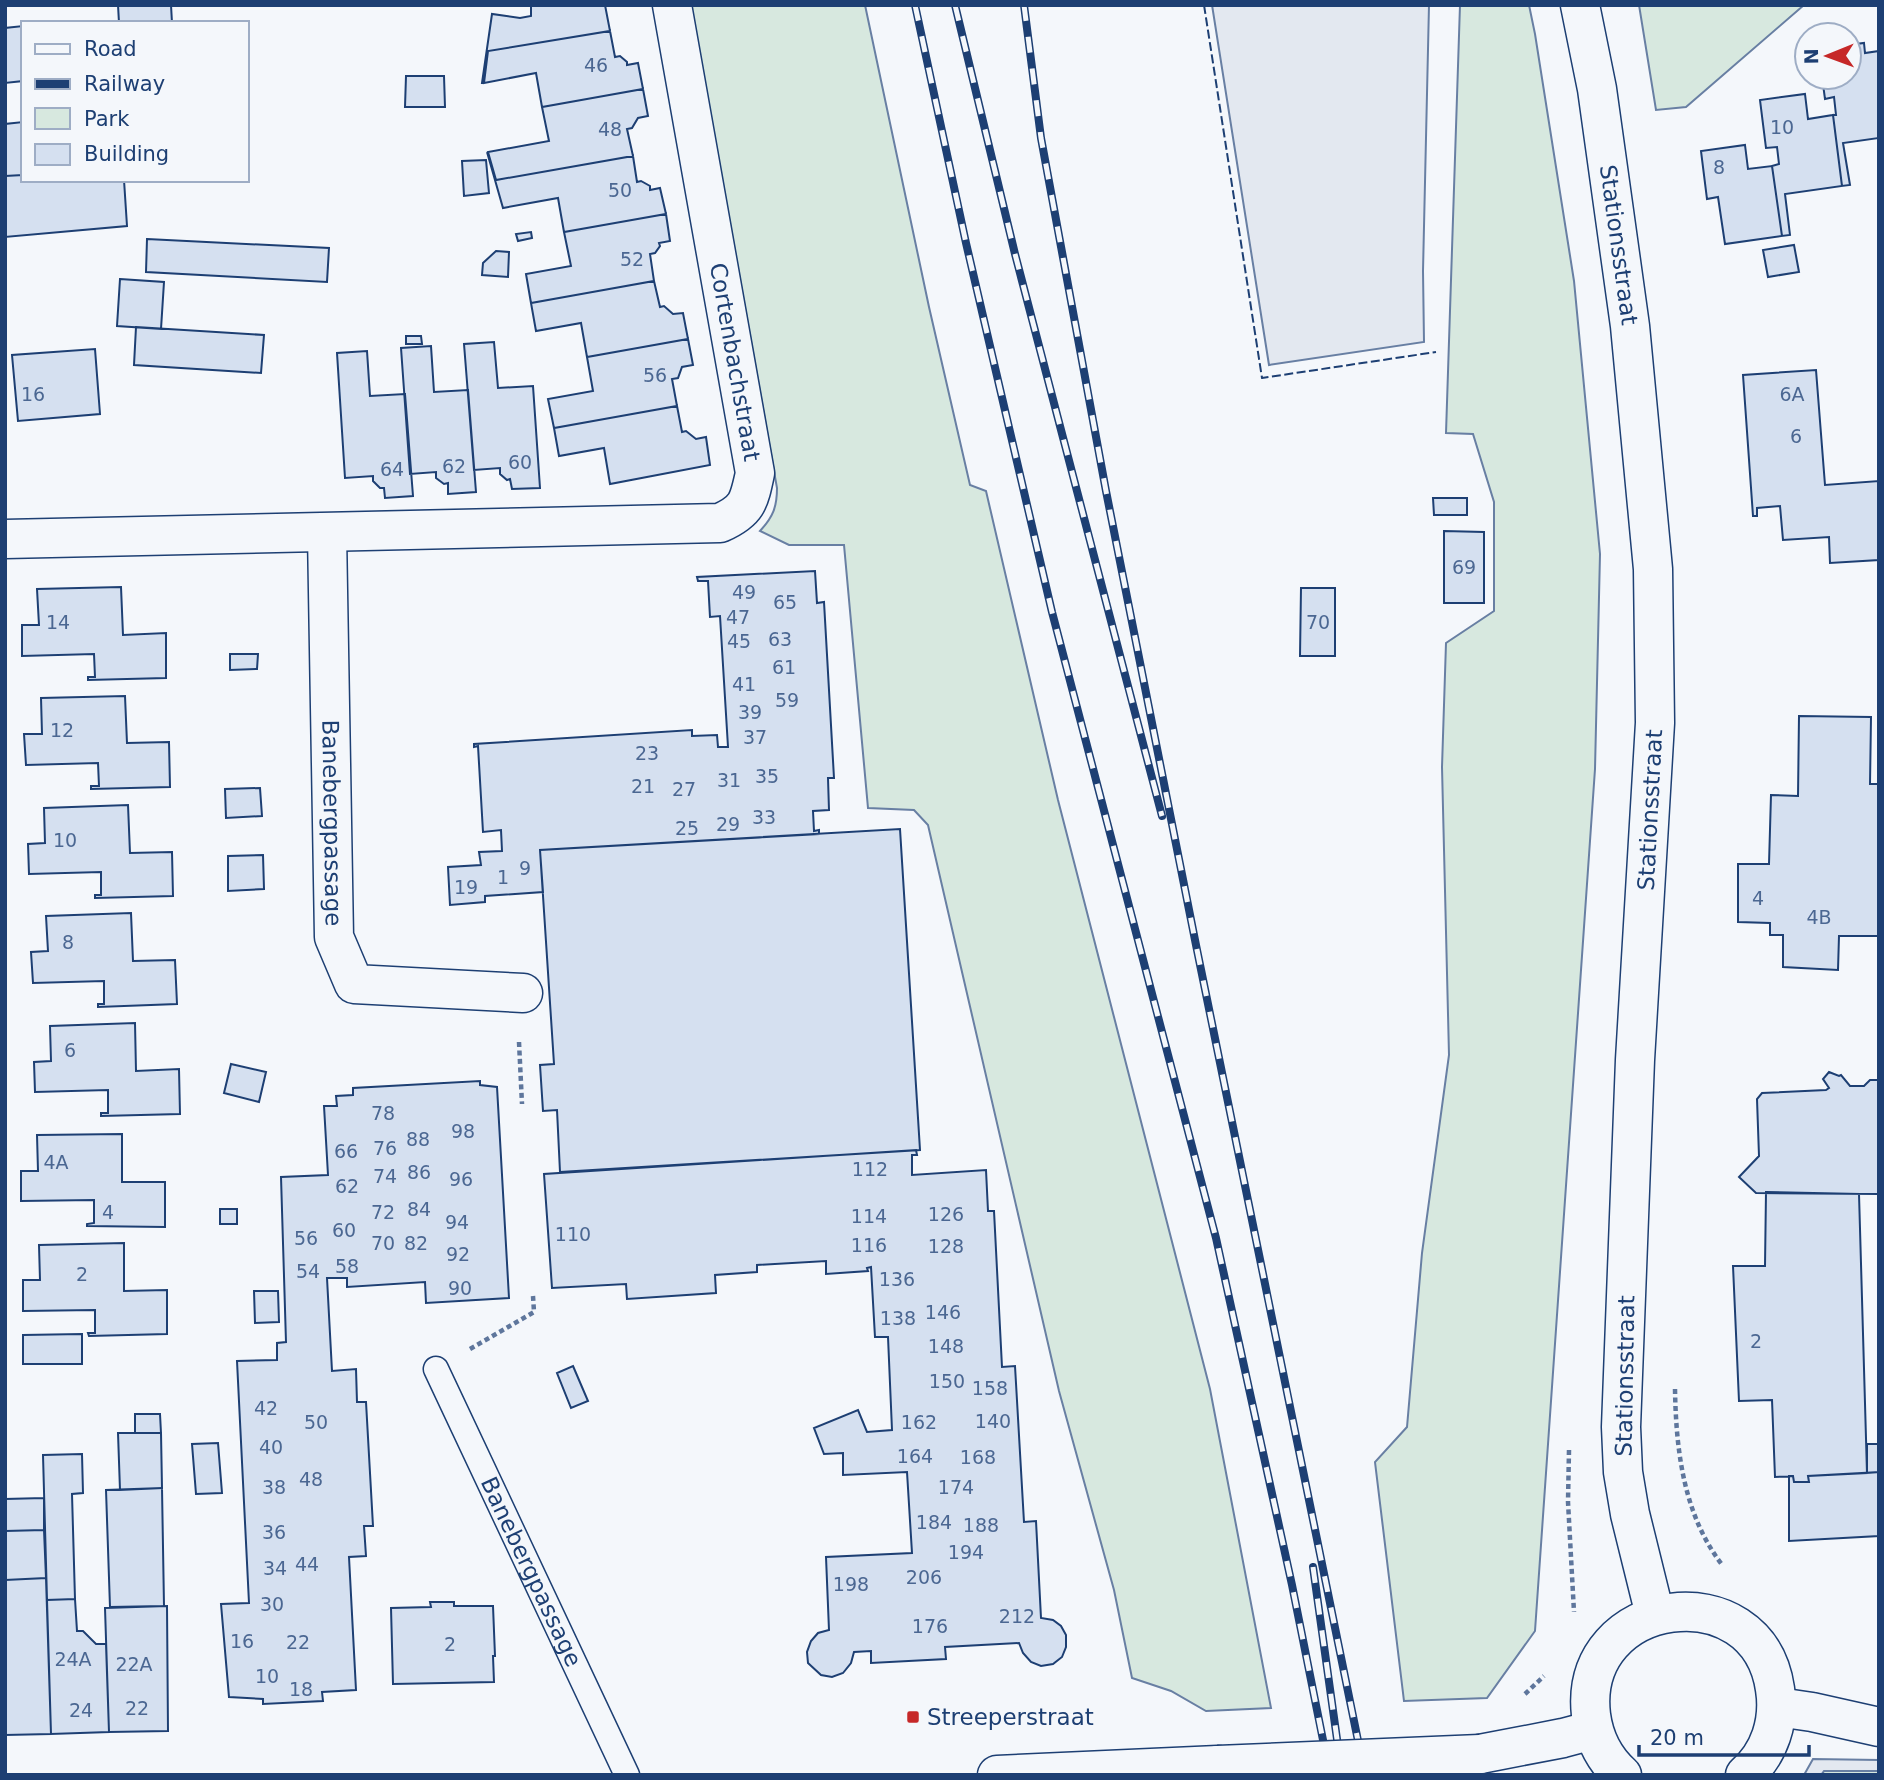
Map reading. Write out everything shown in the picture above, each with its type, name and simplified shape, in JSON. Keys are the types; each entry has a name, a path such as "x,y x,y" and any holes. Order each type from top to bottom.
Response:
{"street":[{"name":"Cortenbachstraat","path":"5,539 720,523 738,515 750,496 755,473 672,5"},
{"name":"Stationsstraat","path":"1580,5 1597,89 1629,326 1653,569 1655,723 1635,1060 1620,1427 1623,1472 1630,1514 1655,1615"},
{"name":"Banebergpassage","path":"327,533 334,937 354,984 519,993"},
{"path":"1622,1775 1602,1751 1593,1730 1590,1702 1595,1673 1608,1648 1630,1627 1655,1615 1685,1610 1714,1615 1741,1629 1761,1651 1773,1678 1778,1707 1772,1737 1757,1764 1745,1775"},
{"path":"1778,1707 1879,1727"},
{"path":"997,1775 1480,1754 1593,1730"}],"lane":[{"name":"Banebergpassage","path":"436,1369 627,1775"}],"path":[{"path":"519,993 522,1104"},
{"path":"436,1369 534,1312 533,1296"}],"green space":[{"path":"691,5 865,5 970,485 986,491 1058,800 1210,1389 1271,1708 1206,1711 1171,1691 1132,1678 1114,1590 1059,1391 928,825 914,810 868,808 844,545 789,545 760,531 773,511 777,488"},
{"path":"1460,5 1529,5 1535,34 1574,281 1600,554 1595,769 1535,1631 1487,1698 1404,1701 1375,1462 1407,1427 1422,1253 1449,1055 1442,767 1446,643 1494,611 1494,502 1473,434 1446,433"},
{"path":"1639,5 1804,5 1686,107 1656,110"},
{"path":"1824,1771 1879,1771 1879,1775 1821,1775"}],"shaded area":[{"path":"1212,5 1429,5 1424,342 1269,365"},
{"path":"1813,1759 1879,1760 1879,1771 1824,1771 1821,1775 1804,1775"}],"building":[{"path":"118,5 171,5 172,21 119,21"},
{"path":"531,5 605,5 610,31 488,51 482,83 492,14 520,18 531,16"},
{"path":"21,26 21,81 5,83 5,28"},
{"path":"610,31 615,57 620,56 627,65 638,63 643,89 542,107 536,73 484,83 488,51"},
{"path":"1863,43 1865,53 1879,51 1879,138 1843,143 1850,185 1842,186 1833,115 1836,115 1834,97 1825,99 1824,91 1863,91"},
{"path":"406,76 444,76 445,107 405,107"},
{"path":"643,89 648,116 638,118 632,128 627,129 633,156 496,180 488,152 549,141 542,107"},
{"path":"1805,94 1808,119 1833,115 1842,186 1785,194 1790,235 1782,236 1772,166 1779,164 1777,147 1766,148 1760,100"},
{"path":"21,122 21,175 5,176 5,124"},
{"path":"1745,145 1748,169 1772,166 1782,236 1725,244 1718,197 1707,199 1701,151"},
{"path":"487,152 496,180 633,156 637,182 641,181 650,186 650,190 660,188 666,214 564,232 558,198 503,208"},
{"path":"486,160 489,193 464,196 462,161"},
{"path":"21,175 21,182 124,182 127,226 5,237 5,176"},
{"path":"666,214 670,241 659,243 655,253 650,254 654,281 531,303 526,274 571,266 564,232"},
{"path":"531,232 532,238 518,241 516,234"},
{"path":"147,239 329,248 327,282 146,272"},
{"path":"1794,245 1799,272 1768,277 1763,250"},
{"path":"496,251 509,252 508,277 482,275 483,263"},
{"path":"120,279 164,282 161,329 117,326"},
{"path":"654,281 660,307 664,306 673,314 683,313 688,339 587,357 581,323 536,331 531,303"},
{"path":"136,327 264,335 261,373 134,365"},
{"path":"406,336 421,336 422,344 406,344"},
{"path":"688,339 693,365 682,367 678,378 672,379 677,406 554,428 548,399 593,391 587,357"},
{"path":"494,342 498,388 533,386 540,488 512,489 510,479 507,480 500,474 500,468 474,470 464,344"},
{"path":"431,346 434,392 468,390 476,492 448,494 448,483 444,484 436,478 436,472 410,474 401,348"},
{"path":"95,349 100,414 18,421 12,355"},
{"path":"367,351 370,396 405,394 413,496 385,498 384,488 380,488 373,481 373,476 345,478 337,353"},
{"path":"1816,370 1825,485 1879,481 1879,560 1830,563 1829,537 1783,540 1780,506 1757,508 1757,516 1753,516 1743,375"},
{"path":"677,406 682,432 686,431 696,439 706,437 710,465 610,484 604,448 559,456 554,428"},
{"path":"1433,498 1467,498 1467,515 1434,515"},
{"path":"1444,531 1484,532 1484,603 1444,603"},
{"path":"815,571 817,603 824,602 834,778 828,778 829,810 813,811 814,831 819,830 819,834 540,850 543,892 485,896 485,902 450,905 448,867 481,865 479,852 502,851 501,830 483,832 478,746 474,747 474,744 692,730 692,736 717,735 718,747 728,747 720,616 710,617 708,581 698,581 697,577"},
{"path":"121,587 123,635 166,633 166,678 88,680 88,677 95,677 94,654 22,656 22,625 39,625 37,589"},
{"path":"1301,588 1335,588 1335,656 1300,656"},
{"path":"230,654 258,654 257,669 230,670"},
{"path":"125,696 127,743 169,742 170,787 91,789 91,786 99,786 98,763 26,765 24,734 42,734 41,698"},
{"path":"1799,716 1871,717 1870,784 1879,784 1879,936 1839,936 1838,970 1783,967 1783,935 1770,935 1770,923 1738,922 1738,864 1769,864 1771,795 1798,796"},
{"path":"260,788 262,816 226,818 225,789"},
{"path":"128,805 130,853 172,852 173,896 95,898 95,895 101,895 101,872 29,874 28,844 45,843 44,808"},
{"path":"900,829 920,1150 560,1172 557,1110 543,1111 540,1065 554,1064 540,850"},
{"path":"263,855 264,889 228,891 228,856"},
{"path":"131,913 133,961 175,960 177,1004 98,1007 98,1004 104,1004 104,981 33,983 31,952 48,951 46,916"},
{"path":"135,1023 136,1071 179,1069 180,1114 101,1116 101,1113 108,1113 108,1090 35,1092 34,1062 51,1061 50,1026"},
{"path":"231,1064 266,1072 259,1102 224,1093"},
{"path":"1829,1072 1841,1075 1850,1086 1864,1086 1870,1080 1879,1080 1879,1194 1756,1193 1739,1177 1759,1156 1757,1099 1762,1093 1826,1090 1829,1088 1823,1079"},
{"path":"480,1081 480,1085 497,1087 509,1298 426,1303 425,1282 347,1287 347,1278 327,1278 332,1371 356,1369 357,1402 366,1402 373,1526 364,1526 366,1556 349,1557 356,1690 322,1692 323,1701 263,1704 263,1699 229,1697 221,1604 249,1603 237,1361 277,1360 277,1343 286,1342 281,1177 328,1175 324,1106 337,1106 336,1096 353,1095 353,1088"},
{"path":"122,1134 122,1182 165,1182 165,1227 87,1226 94,1223 94,1200 21,1201 21,1171 38,1171 37,1135"},
{"path":"916,1150 917,1155 912,1155 912,1175 986,1170 988,1211 994,1211 1002,1367 1015,1366 1024,1522 1036,1521 1041,1618 1053,1620 1061,1626 1066,1635 1066,1647 1062,1657 1053,1664 1041,1666 1031,1662 1019,1643 945,1647 946,1659 871,1663 871,1651 854,1652 851,1663 843,1673 832,1677 821,1675 808,1663 807,1652 818,1633 829,1630 826,1557 912,1553 907,1472 843,1475 843,1453 824,1454 814,1428 858,1410 867,1432 892,1430 888,1337 875,1337 871,1267 867,1268 868,1271 826,1274 826,1261 757,1265 757,1272 715,1275 716,1293 627,1299 626,1284 552,1288 544,1174"},
{"path":"1766,1192 1859,1194 1867,1473 1808,1476 1809,1482 1794,1482 1793,1476 1775,1477 1772,1400 1739,1401 1733,1266 1765,1266"},
{"path":"220,1209 237,1209 237,1224 220,1224"},
{"path":"124,1243 124,1291 167,1290 167,1334 89,1336 88,1333 95,1333 95,1310 23,1311 23,1280 40,1280 39,1245"},
{"path":"254,1291 278,1291 279,1322 255,1323"},
{"path":"82,1334 82,1364 23,1364 23,1335"},
{"path":"573,1366 588,1401 571,1408 557,1373"},
{"path":"135,1414 160,1414 161,1433 135,1433"},
{"path":"118,1433 161,1433 162,1488 120,1490"},
{"path":"218,1443 222,1493 196,1494 192,1444"},
{"path":"1867,1444 1879,1444 1879,1472 1867,1473"},
{"path":"82,1454 83,1493 72,1494 75,1599 47,1600 43,1455"},
{"path":"1879,1472 1879,1536 1789,1541 1789,1476 1793,1476 1794,1482 1809,1482 1808,1476"},
{"path":"162,1488 164,1606 110,1607 106,1490"},
{"path":"44,1498 44,1530 5,1531 5,1499"},
{"path":"44,1530 46,1578 5,1580 5,1531"},
{"path":"46,1578 51,1734 5,1735 5,1580"},
{"path":"75,1599 77,1631 83,1631 96,1644 106,1644 109,1732 51,1734 47,1600"},
{"path":"430,1602 454,1602 454,1606 493,1606 494,1682 393,1684 391,1608 431,1607"},
{"path":"167,1606 168,1731 109,1732 105,1608"}],"railway":[{"path":"915,5 966,243 1052,612 1216,1238 1292,1585 1330,1775"},
{"path":"955,5 1015,254 1162,816"},
{"path":"1024,5 1041,138 1106,491 1365,1775"},
{"path":"1313,1567 1342,1775"}],"fence":[{"path":"1204,5 1262,378 1436,352"}],"place":[{"name":"Streeperstraat","path":"913,1717"}]}
